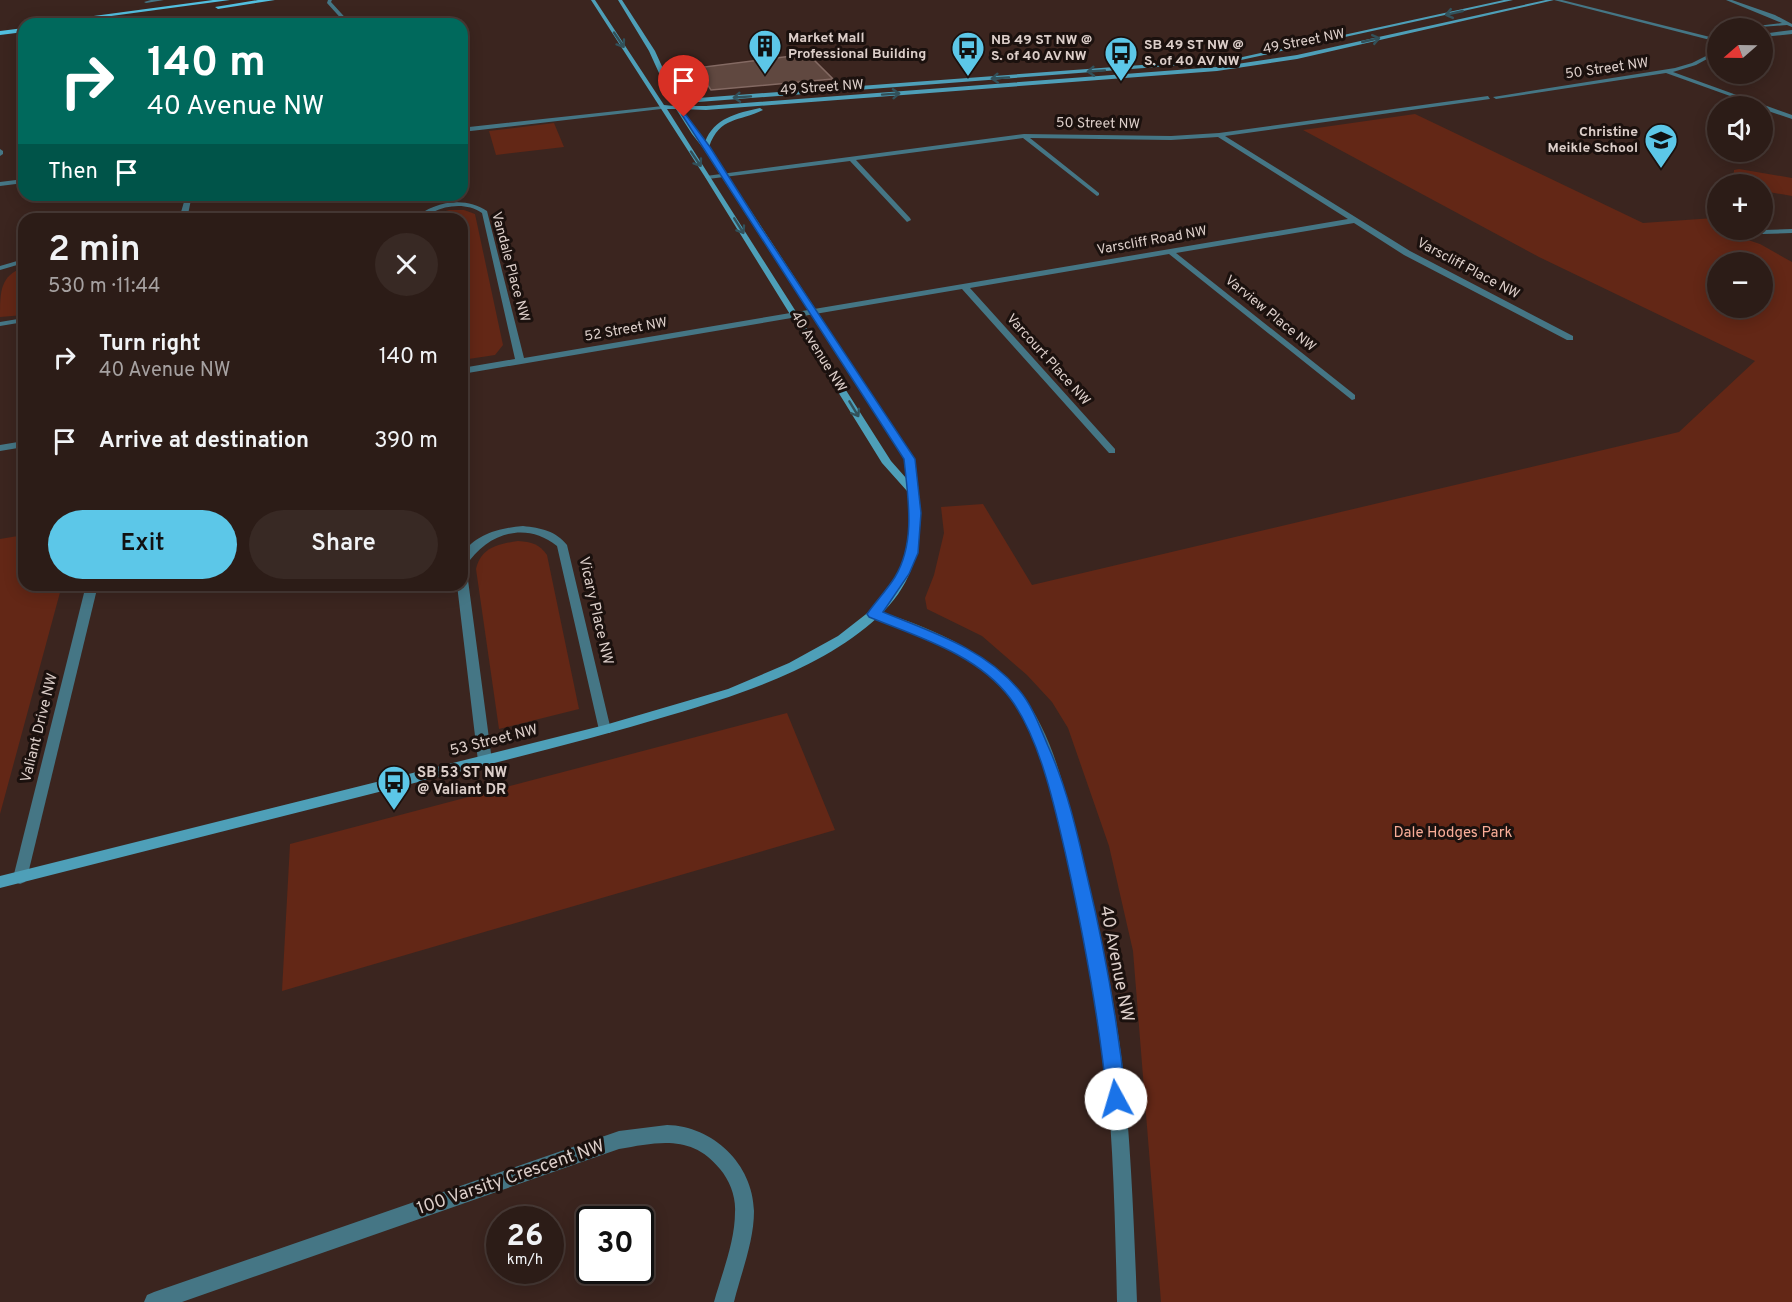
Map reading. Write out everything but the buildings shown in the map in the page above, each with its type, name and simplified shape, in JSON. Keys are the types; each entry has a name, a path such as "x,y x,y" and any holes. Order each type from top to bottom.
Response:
{"main road":[{"path":"85,18 227,0"},
{"path":"136,18 272,0"},
{"path":"101,18 141,11"},
{"path":"0,32 18,30"}],"street":[{"path":"141,11 146,1 162,0"},
{"path":"330,0 329,2 344,18"},
{"name":"40 Avenue NW","path":"592,0 708,177 887,463 912,490"},
{"name":"40 Avenue NW","path":"620,0 652,51 694,133 706,147 909,459 915,513 912,553 889,597 874,614 955,647 991,671 1015,694 1048,762 1064,810 1085,902 1110,1034 1123,1164 1127,1302"},
{"name":"49 Street NW","path":"1237,58 1286,50 1511,0"},
{"path":"1554,0 1707,38"},
{"name":"49 Street NW","path":"678,105 832,99 1155,75 1249,65 1297,57 1554,0"},
{"path":"1728,0 1773,16 1792,26"},
{"path":"1593,2 1707,31"},
{"path":"1773,25 1785,24"},
{"path":"1773,35 1792,32"},
{"name":"50 Street NW","path":"1496,97 1668,72 1694,64 1707,57"},
{"name":"49 Street NW","path":"468,130 678,105 1194,63"},
{"path":"1668,72 1734,96"},
{"name":"50 Street NW","path":"708,177 1024,136 1171,138 1219,135 1488,98"},
{"path":"706,147 714,129 738,116 765,109 832,99"},
{"path":"1773,110 1792,117"},
{"path":"1219,135 1356,220"},
{"path":"1024,136 1096,194"},
{"path":"851,158 907,220"},
{"path":"0,184 18,182"},
{"name":"Vandale Place NW","path":"427,213 450,206 473,206 485,212 520,361"},
{"name":"Varscliff Road NW","path":"794,315 1356,220"},
{"name":"Varscliff Place NW","path":"1356,220 1433,267 1570,338"},
{"path":"1773,232 1792,231"},
{"name":"Varview Place NW","path":"1171,252 1352,397"},
{"path":"0,268 18,263"},
{"name":"Varcourt Place NW","path":"964,286 1112,452"},
{"name":"52 Street NW","path":"468,370 794,315"},
{"path":"0,324 18,322"},
{"path":"0,448 18,445"},
{"name":"Vicary Place NW","path":"468,553 485,540 509,531 542,532 557,539 562,545 605,730"},
{"name":"Valiant Drive NW","path":"20,878 91,591"},
{"path":"463,591 485,761"},
{"name":"53 Street NW","path":"0,882 605,730 732,692 793,666 842,639 874,614"},
{"name":"100 Varsity Crescent NW","path":"154,1302 619,1140 675,1134 696,1138 728,1162 744,1204 740,1236 724,1302"}],"green space":[{"name":"Dale Hodges Park","path":"1415,114 1643,223 1707,218 1707,240 1748,240 1760,244 1792,262 1792,1302 1161,1302 1133,951 1109,846 1068,728 1052,702 1027,675 982,636 927,609 925,598 934,575 944,533 941,507 983,504 1032,585 1679,432 1755,361 1539,257 1303,130"},
{"path":"554,123 564,147 496,155 489,131"},
{"path":"1739,169 1768,174 1734,174 1734,170"},
{"path":"1773,175 1792,178 1792,196 1773,193"},
{"path":"449,210 464,210 475,214 503,345 495,355 468,359 468,213 439,213"},
{"path":"18,270 18,316 0,317 3,286 10,275"},
{"path":"18,536 18,591 60,591 0,814 0,539"},
{"path":"518,541 535,544 547,555 579,709 499,729 476,569 486,551 498,545"},
{"path":"787,713 835,830 282,991 290,844"}],"place":[{"name":"Market Mall Professional Building","path":"765,75"},
{"name":"NB 49 ST NW @ S. of 40 AV NW","path":"968,77"},
{"name":"SB 49 ST NW @ S. of 40 AV NW","path":"1121,82"},
{"name":"Christine Meikle School","path":"1661,169"},
{"name":"SB 53 ST NW @ Valiant DR","path":"394,811"}],"route":[{"path":"684,117 706,147 909,459 915,513 912,553 889,597 874,614 928,634 955,647 991,671 1015,694 1031,723 1048,762 1064,810 1088,913 1110,1034 1116,1099"}]}
